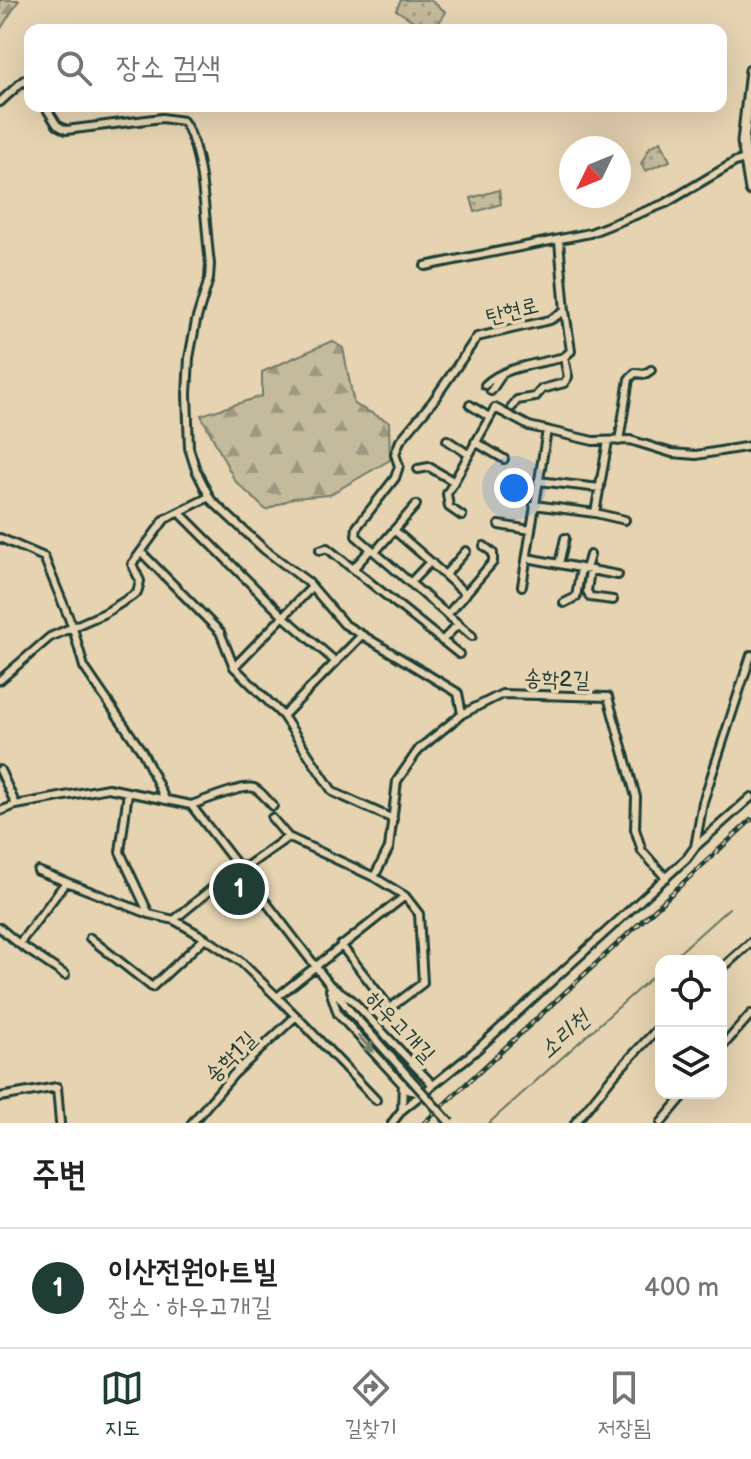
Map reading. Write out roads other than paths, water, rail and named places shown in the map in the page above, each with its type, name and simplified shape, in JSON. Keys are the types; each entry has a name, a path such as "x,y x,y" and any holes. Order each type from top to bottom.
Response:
{"main road":[{"path":"751,70 744,126 745,159 751,190"}],"street":[{"path":"0,102 24,80"},
{"path":"49,112 57,125 66,130 162,118 183,121 191,131 200,173 210,264 189,358 189,448 196,470 209,497 265,550 297,572 334,615 361,636 458,693 462,714"},
{"path":"425,266 590,233 666,203 745,159"},
{"name":"탄현로","path":"373,551 356,536 357,527 395,478 399,466 395,454 400,441 433,401 477,337 550,320 565,311 559,241"},
{"path":"488,388 492,377 564,357 571,351 565,311"},
{"path":"512,407 517,400 535,397 542,389 564,383 568,377 564,357"},
{"path":"619,441 629,379 635,373 645,374 651,370"},
{"path":"470,405 489,417"},
{"path":"462,516 449,507 447,494 495,408 529,426 593,441 630,440 672,453 696,455 751,446"},
{"path":"522,586 547,430"},
{"path":"447,440 468,454"},
{"path":"595,513 608,441"},
{"path":"475,442 504,459"},
{"path":"418,469 429,467 453,481"},
{"path":"538,481 600,488"},
{"path":"0,680 50,637 113,609 137,593 140,581 132,564 165,519 209,497"},
{"path":"353,569 416,505"},
{"path":"534,505 625,520"},
{"path":"179,512 283,616 336,662"},
{"path":"499,525 531,530"},
{"path":"394,530 466,594"},
{"path":"0,538 44,557 73,628 84,667 143,753 166,799"},
{"path":"559,564 565,538"},
{"path":"447,615 493,562 493,553 484,546"},
{"path":"320,550 327,548 459,654"},
{"path":"373,551 472,636"},
{"path":"445,575 466,551"},
{"path":"141,552 220,632 234,667 283,716 333,792 393,819"},
{"path":"564,603 576,597 590,555"},
{"path":"527,558 618,575"},
{"path":"410,583 432,563"},
{"path":"586,569 590,597 613,600"},
{"path":"234,667 312,587"},
{"path":"442,641 458,624"},
{"path":"283,716 361,636"},
{"path":"695,847 703,802 751,655"},
{"name":"송학2길","path":"374,877 389,848 397,781 419,749 462,714 502,694 608,697 636,797 635,829 638,840 642,851 666,878"},
{"path":"0,770 16,805"},
{"path":"0,811 16,805 108,788 191,805 243,787 253,787 273,806"},
{"path":"128,792 120,852 149,914"},
{"path":"432,1084 473,1053 751,797"},
{"name":"하우고개길","path":"191,805 327,983 450,1123"},
{"path":"272,818 288,837 374,877 405,896 419,914 423,983 390,1008 341,945"},
{"path":"174,920 241,867 288,837"},
{"path":"38,871 149,914 174,920 240,961 376,1100"},
{"path":"19,944 66,882"},
{"path":"277,997 405,896"},
{"path":"0,928 65,975"},
{"path":"90,938 152,987 205,938"},
{"path":"727,964 748,945 751,955"},
{"name":"하우고개길","path":"327,983 352,1000 432,1084 420,1093 408,1090 338,1014 327,983"},
{"path":"727,1041 751,1014"},
{"name":"송학1길","path":"192,1123 234,1074 296,1016"},
{"path":"575,1123 659,1027"},
{"path":"402,1110 403,1083"},
{"path":"0,1097 57,1087 60,1123"},
{"path":"392,1123 420,1093"},
{"path":"661,1123 681,1099"}],"waterway":[{"name":"소리천","path":"677,955 729,908"},
{"name":"소리천","path":"489,1123 655,974"}],"railway":[{"path":"424,1123 751,820"}],"place":[{"name":"이산전원아트빌","path":"239,889"}]}
